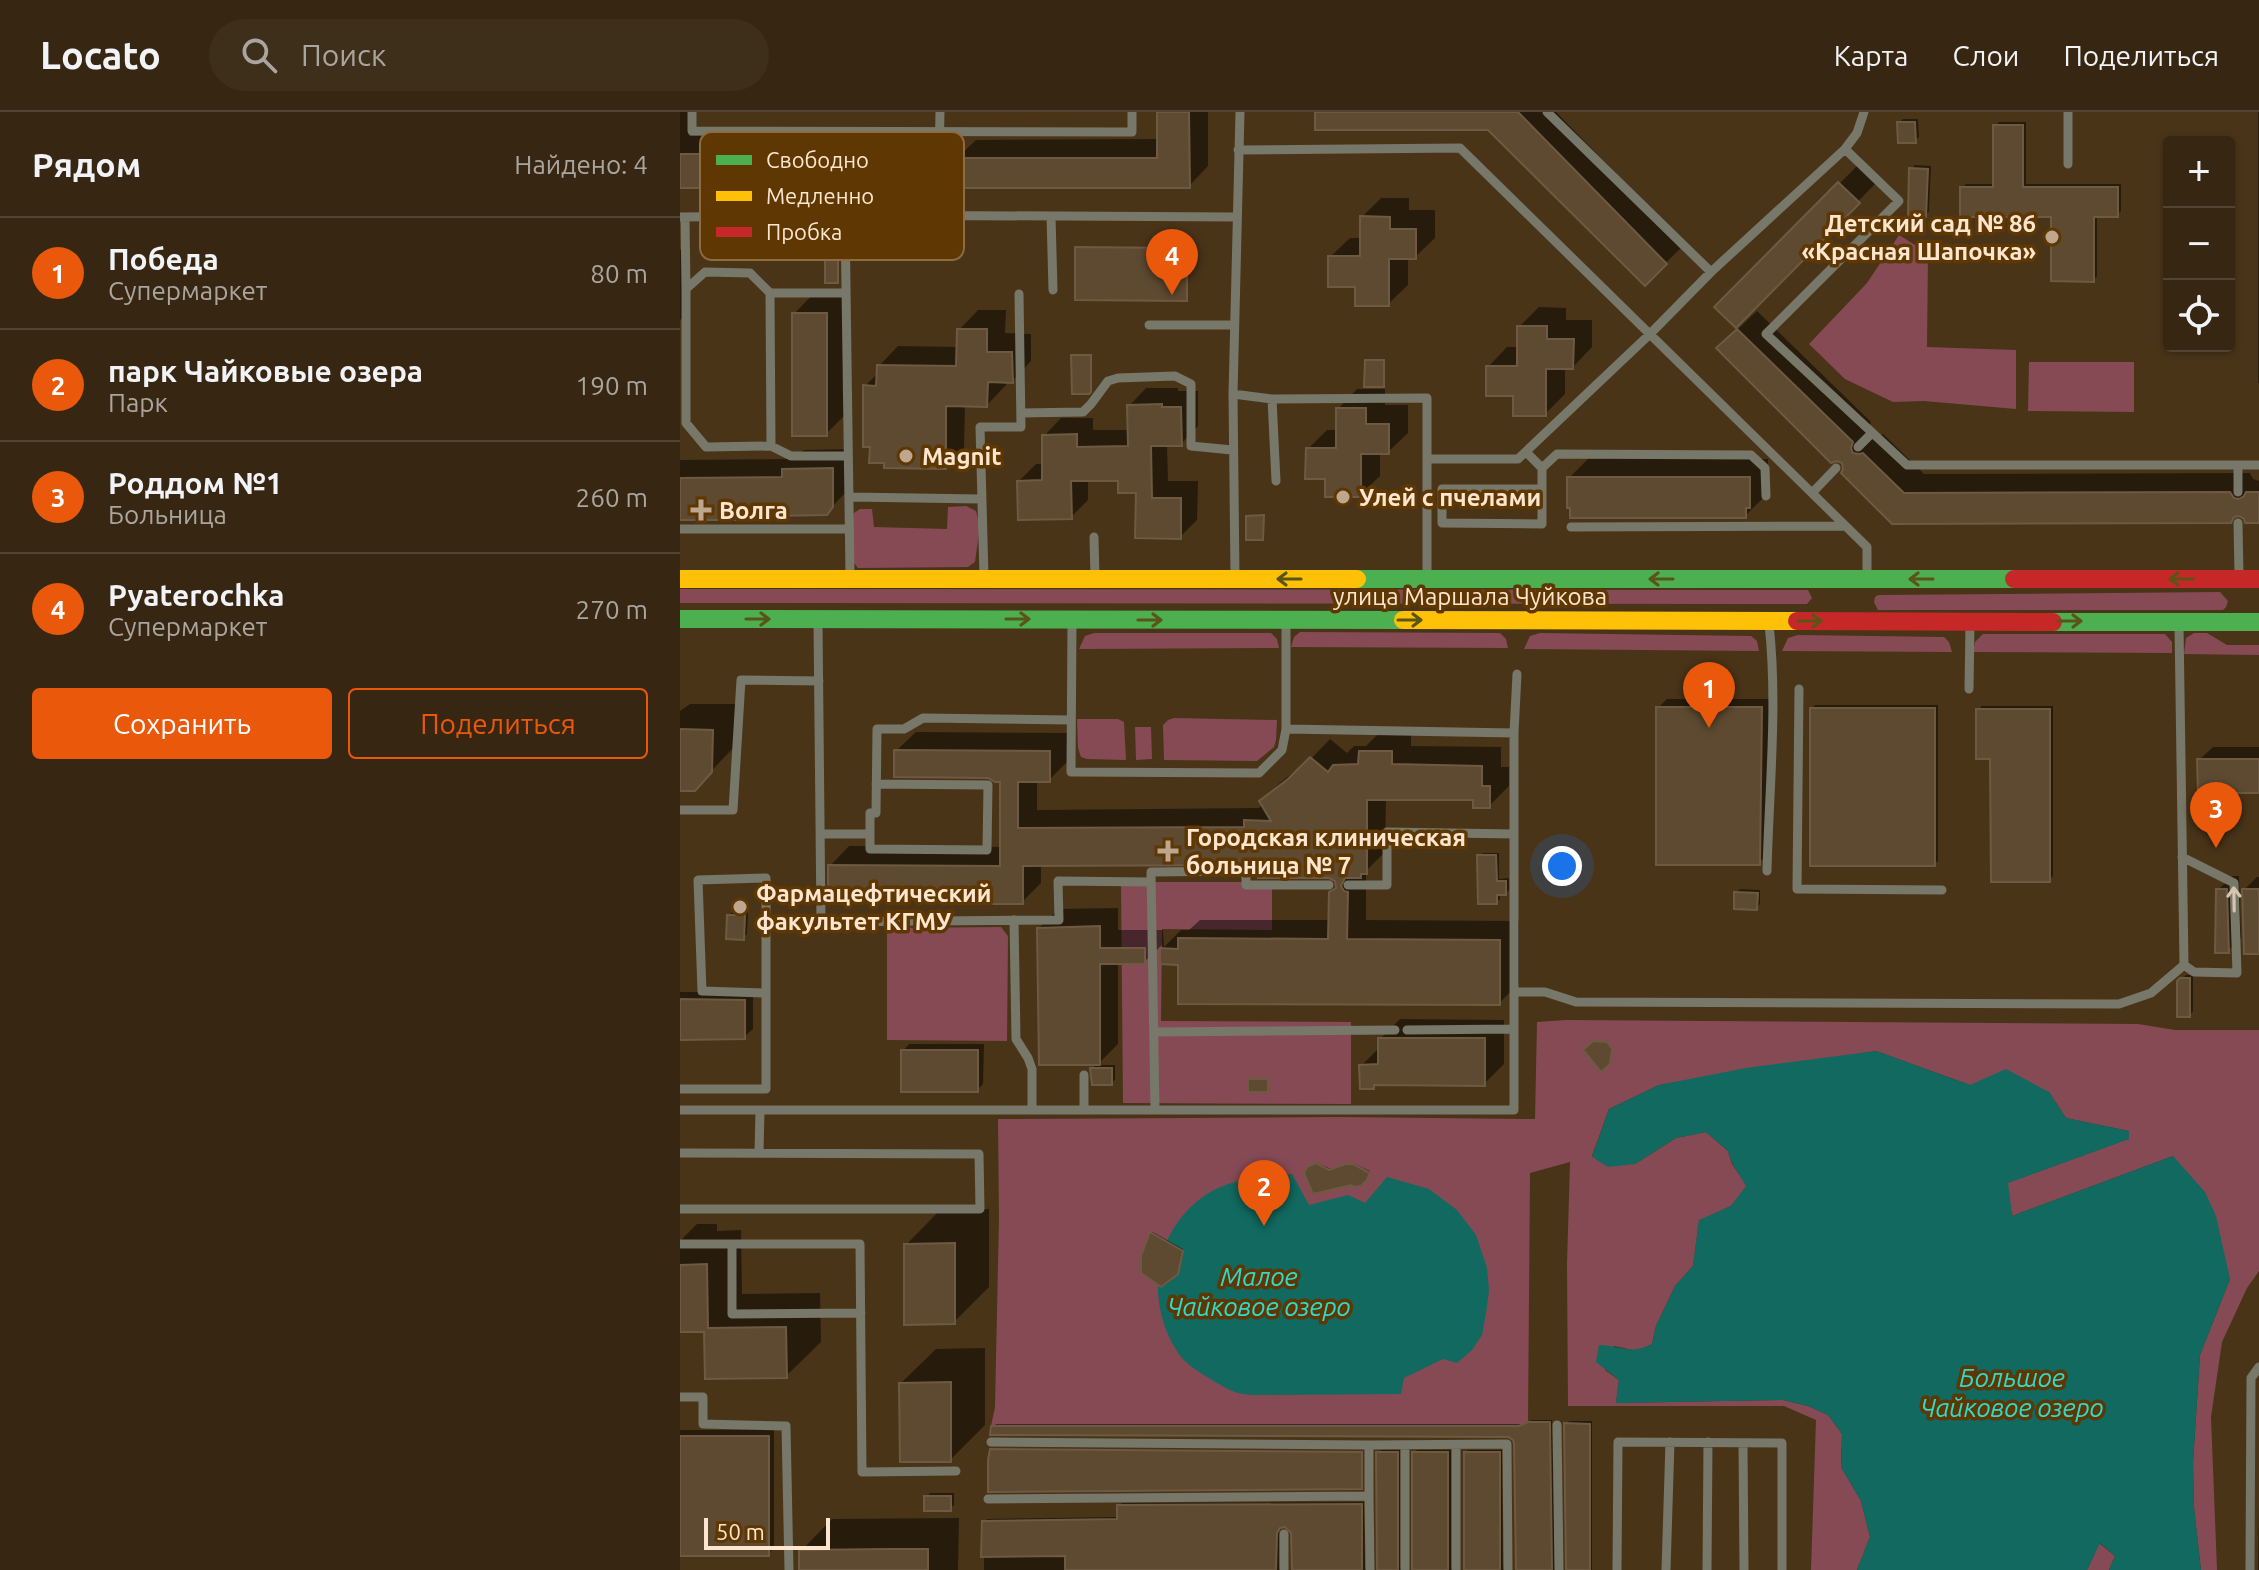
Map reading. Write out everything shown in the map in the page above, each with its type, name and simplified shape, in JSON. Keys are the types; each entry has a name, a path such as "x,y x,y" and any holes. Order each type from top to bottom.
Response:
{"main road":[{"name":"улица Маршала Чуйкова","path":"680,579 2259,579"},
{"path":"1867,579 1867,621"},
{"path":"2238,579 2240,621"},
{"name":"улица Маршала Чуйкова","path":"680,619 2259,622"}],"lane":[{"path":"692,112 692,131 940,132 1132,132 1132,112"},
{"path":"940,112 940,132"},
{"path":"1235,579 1232,450 1240,112"},
{"path":"1547,112 1711,272"},
{"path":"1427,459 1518,459 1711,272 1845,149 1857,133 1864,112"},
{"path":"2068,112 2068,164"},
{"path":"1238,150 1460,148 1867,547 1867,579"},
{"path":"1845,149 1899,201 1766,334 1907,465 2259,465"},
{"path":"964,215 1237,217"},
{"path":"1051,216 1053,290"},
{"path":"682,217 686,289 686,423 706,447 771,446 791,456 848,456"},
{"path":"846,260 850,579"},
{"path":"686,289 705,272 750,273 770,293 771,446"},
{"path":"770,293 846,293"},
{"path":"984,579 980,427 1021,427 1019,294"},
{"path":"1149,325 1234,325"},
{"path":"1021,413 1083,412 1108,381 1175,376 1191,384 1191,446 1232,450"},
{"path":"1233,394 1272,399 1427,398 1427,579"},
{"path":"1272,399 1276,481"},
{"path":"1858,447 1872,433"},
{"path":"1526,452 1542,468 1542,489 1542,524 1442,523 1442,489 1542,489"},
{"path":"1542,468 1557,454 1751,455 1765,468 1766,496"},
{"path":"2238,465 2238,492"},
{"path":"1812,493 1836,468"},
{"path":"849,497 981,499"},
{"path":"2238,523 2238,579"},
{"path":"1571,527 1845,526"},
{"path":"680,529 849,529"},
{"path":"1094,537 1095,579"},
{"path":"818,619 821,922 1059,920 1058,881 1151,882"},
{"path":"1072,619 1071,772 1259,773 1282,750 1286,729 1286,620"},
{"path":"1767,871 1773,689 1769,621"},
{"path":"1969,689 1970,621"},
{"path":"2179,621 2184,965"},
{"path":"680,1110 1514,1110 1514,733 1517,674"},
{"path":"680,810 733,810 741,680 819,681"},
{"path":"1799,689 1797,889 1942,890"},
{"path":"876,784 988,785 987,850 870,849 870,813 876,813 876,784 877,729 904,729 923,718 1071,720"},
{"path":"1286,729 1514,733"},
{"path":"1348,885 1387,885 1387,832 1514,834"},
{"path":"821,834 870,834"},
{"path":"2182,857 2234,883 2237,973 2194,972 2184,965"},
{"path":"1155,1110 1151,872 1246,871 1246,885 1329,885"},
{"path":"680,1089 766,1089 766,993 766,878 698,880 702,991 766,993"},
{"path":"1014,920 1016,1039 1032,1069 1032,1110"},
{"path":"1514,992 1545,992 1576,1002 2119,1004 2151,993 2184,965"},
{"path":"1407,1030 1514,1029"},
{"path":"1154,1032 1395,1030"},
{"path":"1084,1075 1084,1110"},
{"path":"759,1153 760,1110"},
{"path":"680,1153 979,1154 980,1209 680,1209"},
{"path":"680,1244 860,1244 862,1472 956,1471"},
{"path":"732,1244 732,1314 861,1313"},
{"path":"2250,1570 2251,1378 2259,1367"},
{"path":"680,1397 703,1397 703,1424 786,1426 789,1570"},
{"path":"1557,1425 1559,1570"},
{"path":"991,1442 1507,1444 1508,1570"},
{"path":"1617,1570 1618,1442 1782,1443 1782,1570"},
{"path":"1666,1570 1670,1442"},
{"path":"1707,1570 1708,1442"},
{"path":"1743,1443 1744,1570"},
{"path":"1369,1445 1370,1570"},
{"path":"1405,1445 1405,1570"},
{"path":"1456,1445 1456,1570"},
{"path":"988,1499 1369,1496"},
{"path":"1284,1534 1284,1570"}],"shaded area":[{"path":"1899,235 1928,253 1927,347 2016,350 2016,409 1924,401 1893,402 1845,379 1809,344 1867,283"},
{"path":"2029,362 2134,362 2134,412 2028,411"},
{"path":"966,506 976,511 980,526 975,562 968,567 858,568 854,563 852,523 854,513 860,509 872,509 874,527 947,529 948,507"},
{"path":"680,589 1808,590 1812,598 1807,604 680,603"},
{"path":"2220,592 2228,601 2223,610 1878,610 1874,602 1878,595"},
{"path":"1300,632 1500,633 1506,639 1508,648 1291,647 1294,637"},
{"path":"1094,633 1271,633 1277,639 1279,648 1079,649 1085,636"},
{"path":"1540,633 1751,636 1757,641 1759,651 1524,649 1530,636"},
{"path":"2194,633 2207,633 2227,645 2259,645 2259,655 2184,654 2186,638"},
{"path":"1983,634 2165,634 2172,642 2172,653 1973,652 1975,642"},
{"path":"1798,635 1944,637 1952,652 1782,651 1788,638"},
{"path":"1174,718 1277,720 1276,740 1274,747 1257,761 1164,760 1163,725"},
{"path":"1077,719 1118,719 1124,722 1126,760 1081,757"},
{"path":"1135,727 1151,727 1152,759 1136,760"},
{"path":"1121,882 1272,882 1272,930 1162,929 1161,1021 1351,1022 1351,1104 1123,1103"},
{"path":"1001,927 1008,936 1007,1041 887,1040 887,928"},
{"path":"1537,1022 2138,1024 2175,1030 2259,1030 2259,1271 2247,1288 2222,1342 2211,1417 2217,1570 2201,1570 2193,1463 2200,1355 2230,1279 2173,1156 2012,1216 2007,1183 2128,1139 2129,1131 2066,1118 2049,1092 1970,1085 1876,1051 1659,1085 1609,1109 1592,1156 1635,1164 1676,1138 1706,1132 1728,1151 1732,1164 1747,1186 1731,1206 1699,1221 1693,1266 1675,1286 1656,1326 1652,1344 1637,1351 1614,1346 1605,1370 1619,1380 1616,1403 1783,1400 1828,1415 1842,1434 1841,1467 1861,1501 1870,1537 1857,1570 1811,1570 1816,1420 1784,1406 1568,1406 1570,1162 1530,1173 1528,1422 1519,1426 991,1426 995,1407 998,1119 1535,1119"},
{"path":"2099,1543 2115,1556 2109,1570 2087,1570"}],"water":[{"name":"Большое Чайковое озеро","path":"1876,1051 1970,1085 2006,1069 2049,1092 2066,1118 2129,1131 2129,1139 2008,1183 2012,1216 2173,1156 2205,1192 2216,1216 2230,1279 2200,1355 2193,1463 2201,1570 2109,1570 2115,1556 2100,1543 2087,1570 1857,1570 1870,1537 1861,1501 1841,1467 1842,1434 1828,1415 1783,1400 1616,1403 1619,1380 1596,1362 1599,1345 1632,1349 1652,1344 1656,1326 1675,1286 1693,1266 1699,1220 1731,1206 1746,1186 1728,1151 1706,1132 1676,1138 1635,1164 1608,1167 1592,1157 1609,1109 1659,1085 1746,1068"},
{"name":"Малое Чайковое озеро","path":"1292,1174 1309,1205 1348,1195 1365,1203 1387,1177 1429,1189 1457,1210 1476,1235 1487,1268 1489,1291 1482,1335 1472,1350 1457,1363 1443,1359 1404,1378 1401,1394 1241,1394 1217,1383 1187,1363 1172,1342 1160,1309 1159,1273 1168,1238 1189,1209 1214,1190 1246,1179"}],"building":[{"path":"1157,112 1189,112 1190,188 964,188 964,158 1157,158"},
{"path":"1315,112 1518,112 1667,264 1645,286 1488,130 1315,130"},
{"path":"1897,122 1915,122 1916,143 1898,143"},
{"path":"1993,125 2023,125 2023,187 2118,187 2118,217 2094,217 2094,282 2051,281 2051,217 1960,217 1960,187 1993,187"},
{"path":"680,154 700,154 700,188 680,188"},
{"path":"1909,168 1928,169 1926,217 1908,217"},
{"path":"1838,182 1860,203 1736,328 1714,307"},
{"path":"1360,216 1390,217 1390,229 1416,229 1416,259 1389,259 1389,306 1355,306 1355,287 1328,287 1328,256 1360,256"},
{"path":"1075,247 1187,248 1187,301 1075,300"},
{"path":"825,260 838,260 838,283 825,283"},
{"path":"792,313 827,313 827,436 792,436"},
{"path":"1517,326 1547,326 1547,339 1574,339 1573,369 1546,369 1546,416 1513,416 1513,396 1486,396 1486,366 1517,366"},
{"path":"957,329 987,329 987,352 1012,352 1013,383 988,382 987,407 946,406 946,469 884,468 884,463 869,463 870,447 863,447 863,385 876,386 877,365 956,366"},
{"path":"1737,329 1853,442 1853,453 1863,453 1904,493 2230,492 2239,499 2246,492 2259,492 2259,523 2245,523 2239,516 2234,517 2231,523 1892,524 1841,473 1842,463 1831,463 1716,348"},
{"path":"1071,355 1091,355 1089,394 1072,394"},
{"path":"1365,360 1384,360 1384,387 1364,387"},
{"path":"1162,404 1162,407 1181,407 1182,446 1151,446 1152,498 1181,498 1181,539 1135,538 1136,493 1118,493 1118,481 1071,481 1072,519 1018,520 1017,481 1042,480 1042,435 1077,434 1077,447 1128,446 1127,405"},
{"path":"1336,408 1366,408 1366,424 1389,424 1389,454 1361,454 1361,497 1325,497 1325,479 1305,479 1306,448 1336,448"},
{"path":"833,468 833,507 827,515 769,516 769,520 680,520 680,478 782,477 782,469"},
{"path":"1567,477 1750,477 1750,508 1746,508 1746,518 1570,518"},
{"path":"1264,515 1263,540 1246,540 1246,516"},
{"path":"1656,707 1762,707 1760,865 1656,865"},
{"path":"1810,708 1935,708 1935,866 1810,866"},
{"path":"1976,709 2050,709 2050,882 1991,882 1990,759 1976,759"},
{"path":"680,729 713,730 712,772 695,791 680,791"},
{"path":"894,750 1050,751 1050,782 1018,782 1018,828 1244,827 1244,820 1271,821 1259,801 1310,757 1328,772 1333,765 1358,764 1359,751 1392,751 1392,764 1482,766 1482,786 1490,786 1490,808 1473,808 1473,800 1367,800 1367,874 1361,874 1361,878 1345,878 1341,886 1348,892 1347,939 1500,940 1500,1005 1178,1004 1178,965 1160,964 1160,948 1178,949 1178,938 1328,939 1329,892 1336,888 1335,881 1329,878 1258,878 1258,865 1023,866 1023,904 990,904 990,897 828,896 828,865 1000,866 1000,782 988,778 894,777"},
{"path":"2197,759 2259,759 2259,793 2198,793"},
{"path":"1477,855 1496,855 1497,881 1506,881 1506,895 1497,895 1497,904 1478,904"},
{"path":"2216,889 2227,889 2229,953 2215,953"},
{"path":"2242,889 2259,889 2259,954 2244,954"},
{"path":"1734,892 1758,893 1757,910 1734,909"},
{"path":"727,915 745,915 744,940 726,939"},
{"path":"1100,926 1100,948 1145,948 1145,964 1100,964 1100,1065 1039,1065 1037,928"},
{"path":"2190,978 2190,1017 2177,1017 2177,981"},
{"path":"680,999 745,1000 745,1039 680,1040"},
{"path":"1378,1038 1485,1038 1485,1086 1374,1085 1374,1089 1360,1089 1359,1065 1378,1064"},
{"path":"1593,1041 1607,1042 1612,1049 1610,1064 1601,1072 1583,1050"},
{"path":"901,1050 978,1050 978,1092 901,1092"},
{"path":"1090,1068 1112,1068 1112,1085 1092,1085"},
{"path":"1248,1079 1268,1079 1268,1092 1248,1092"},
{"path":"1316,1163 1329,1170 1353,1164 1370,1173 1361,1186 1351,1185 1313,1194 1304,1173 1307,1167"},
{"path":"1150,1232 1183,1251 1178,1274 1161,1287 1141,1273 1141,1256"},
{"path":"955,1243 955,1324 904,1325 904,1244"},
{"path":"707,1264 708,1328 786,1327 787,1378 705,1379 704,1332 680,1332 680,1265"},
{"path":"951,1382 951,1462 900,1462 899,1383"},
{"path":"1528,1422 1550,1422 1552,1570 1516,1570 1514,1444 1508,1437 990,1435 991,1426 1519,1426"},
{"path":"1564,1423 1590,1424 1590,1570 1566,1570"},
{"path":"680,1436 769,1436 769,1556 680,1556"},
{"path":"990,1449 1362,1452 1362,1489 988,1492"},
{"path":"1376,1452 1398,1452 1398,1570 1377,1570"},
{"path":"1412,1452 1448,1452 1448,1570 1412,1570"},
{"path":"1464,1452 1500,1452 1500,1570 1464,1570"},
{"path":"924,1496 951,1496 951,1511 924,1511"},
{"path":"1362,1504 1362,1570 1292,1570 1291,1533 1285,1527 1277,1533 1276,1570 1065,1570 1065,1556 981,1557 982,1521 1117,1519 1117,1505"},
{"path":"928,1549 928,1570 799,1570 799,1550"}],"traffic: fast":[{"path":"1357,579 2014,579"},
{"path":"680,619 1403,620"},
{"path":"2053,622 2259,622"}],"traffic: slow":[{"path":"680,579 1357,579"},
{"path":"1403,620 1797,621"}],"traffic: jam":[{"path":"2014,579 2259,579"},
{"path":"1797,621 2053,622"}],"place":[{"name":"Детский сад № 86 «Красная Шапочка»","path":"2052,237"},
{"name":"Pyaterochka","path":"1172,295"},
{"name":"Magnit","path":"906,456"},
{"name":"Улей с пчелами","path":"1343,497"},
{"name":"Волга","path":"701,510"},
{"name":"Победа","path":"1709,728"},
{"name":"Роддом №1","path":"2216,848"},
{"name":"Городская клиническая больница № 7","path":"1168,851"},
{"name":"Фармацефтический факультет КГМУ","path":"740,907"},
{"name":"парк Чайковые озера","path":"1264,1226"}]}
